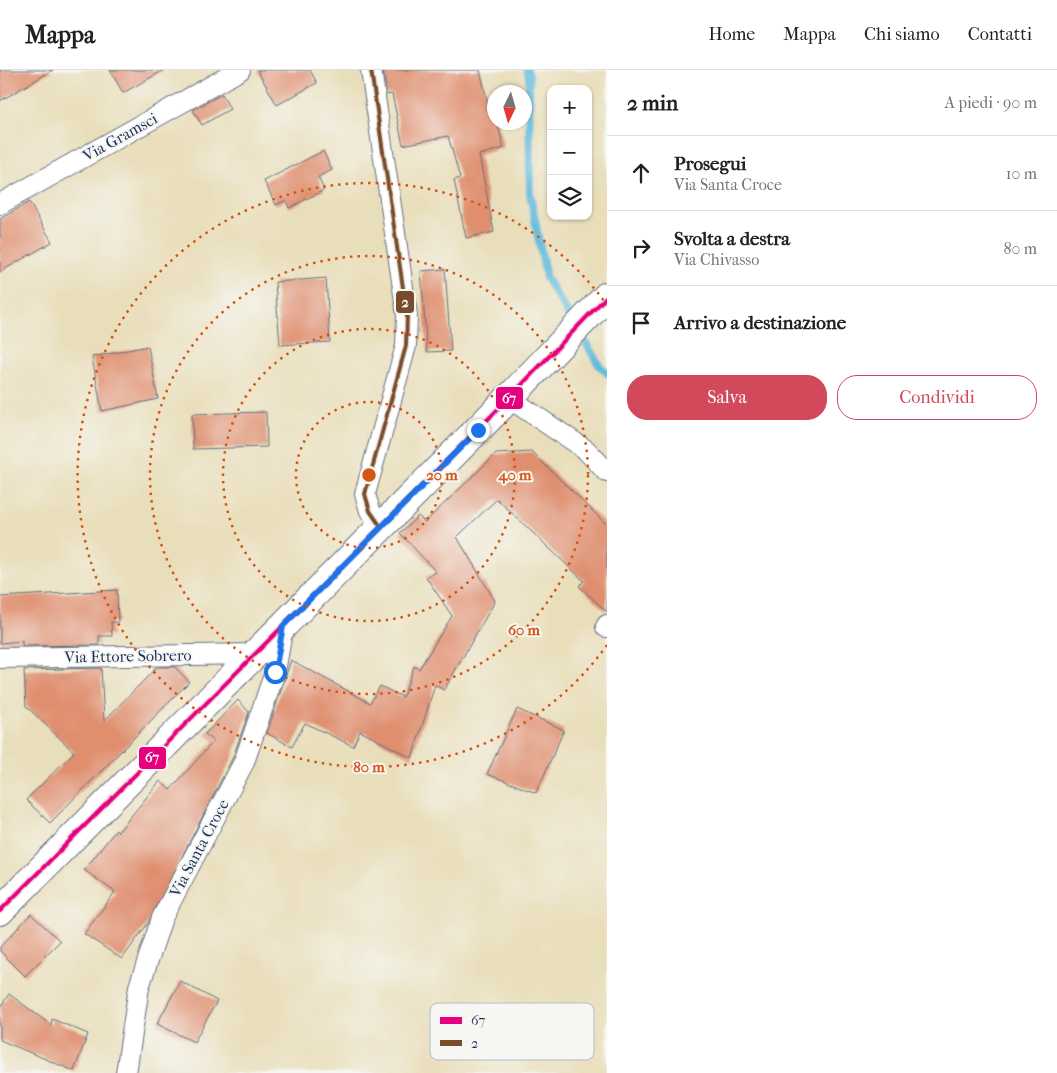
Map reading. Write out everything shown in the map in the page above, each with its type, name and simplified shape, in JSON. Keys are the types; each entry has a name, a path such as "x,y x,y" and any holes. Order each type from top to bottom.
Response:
{"main road":[{"path":"0,911 605,302"}],"street":[{"name":"Via Gramsci","path":"0,204 240,70"},
{"path":"371,70 408,314 406,346 366,494 370,511 381,527"},
{"path":"509,398 586,450 607,472"},
{"name":"Via Santa Croce","path":"126,1073 139,987 162,918 244,762 275,672 283,626"},
{"name":"Via Ettore Sobrero","path":"0,658 255,654"}],"building":[{"path":"0,70 53,70 0,101"},
{"path":"110,70 164,70 123,93"},
{"path":"257,70 310,70 317,83 277,105"},
{"path":"383,70 480,70 487,100 487,130 499,130 504,148 479,155 494,232 466,238 454,180 460,178 448,136 403,145 392,94 387,95"},
{"path":"222,94 230,109 202,125 193,110"},
{"path":"323,151 332,170 318,177 324,190 289,208 286,200 276,205 264,181"},
{"path":"29,202 52,242 0,272 0,219"},
{"path":"445,269 451,351 427,352 421,271"},
{"path":"326,278 330,342 280,345 275,282"},
{"path":"148,346 158,399 102,411 92,357"},
{"path":"266,412 267,447 193,449 192,414"},
{"path":"532,452 607,525 607,612 579,586 584,581 497,499 457,537 495,601 444,690 435,685 412,758 360,731 353,746 305,723 292,747 267,733 291,660 370,703 380,686 403,697 414,666 419,669 452,616 426,577 436,572 400,533 418,516 425,522 496,454"},
{"path":"117,590 118,622 111,622 112,636 99,636 99,645 22,646 22,641 0,643 0,597"},
{"path":"157,667 175,667 189,682 50,823 26,800 74,752 26,706 24,670 101,668 104,721"},
{"path":"238,700 249,712 233,757 148,923 122,959 84,934 115,892 84,870 116,830 118,832 160,781 170,790 214,741 205,734"},
{"path":"517,709 564,730 536,793 487,774"},
{"path":"31,914 60,941 25,976 0,951 0,947"},
{"path":"180,981 217,1001 194,1042 157,1024"},
{"path":"9,994 51,1025 52,1019 88,1034 74,1071 0,1040 0,1008"}],"waterway":[{"path":"527,70 529,75 530,194 546,278 570,317"},
{"path":"585,341 599,365 607,373"}],"transit line":[{"name":"2","path":"371,70 407,315 406,346 365,494 370,511 381,527"},
{"name":"67","path":"0,911 509,398 607,296"}],"route":[{"path":"275,672 283,626 478,430"}]}
